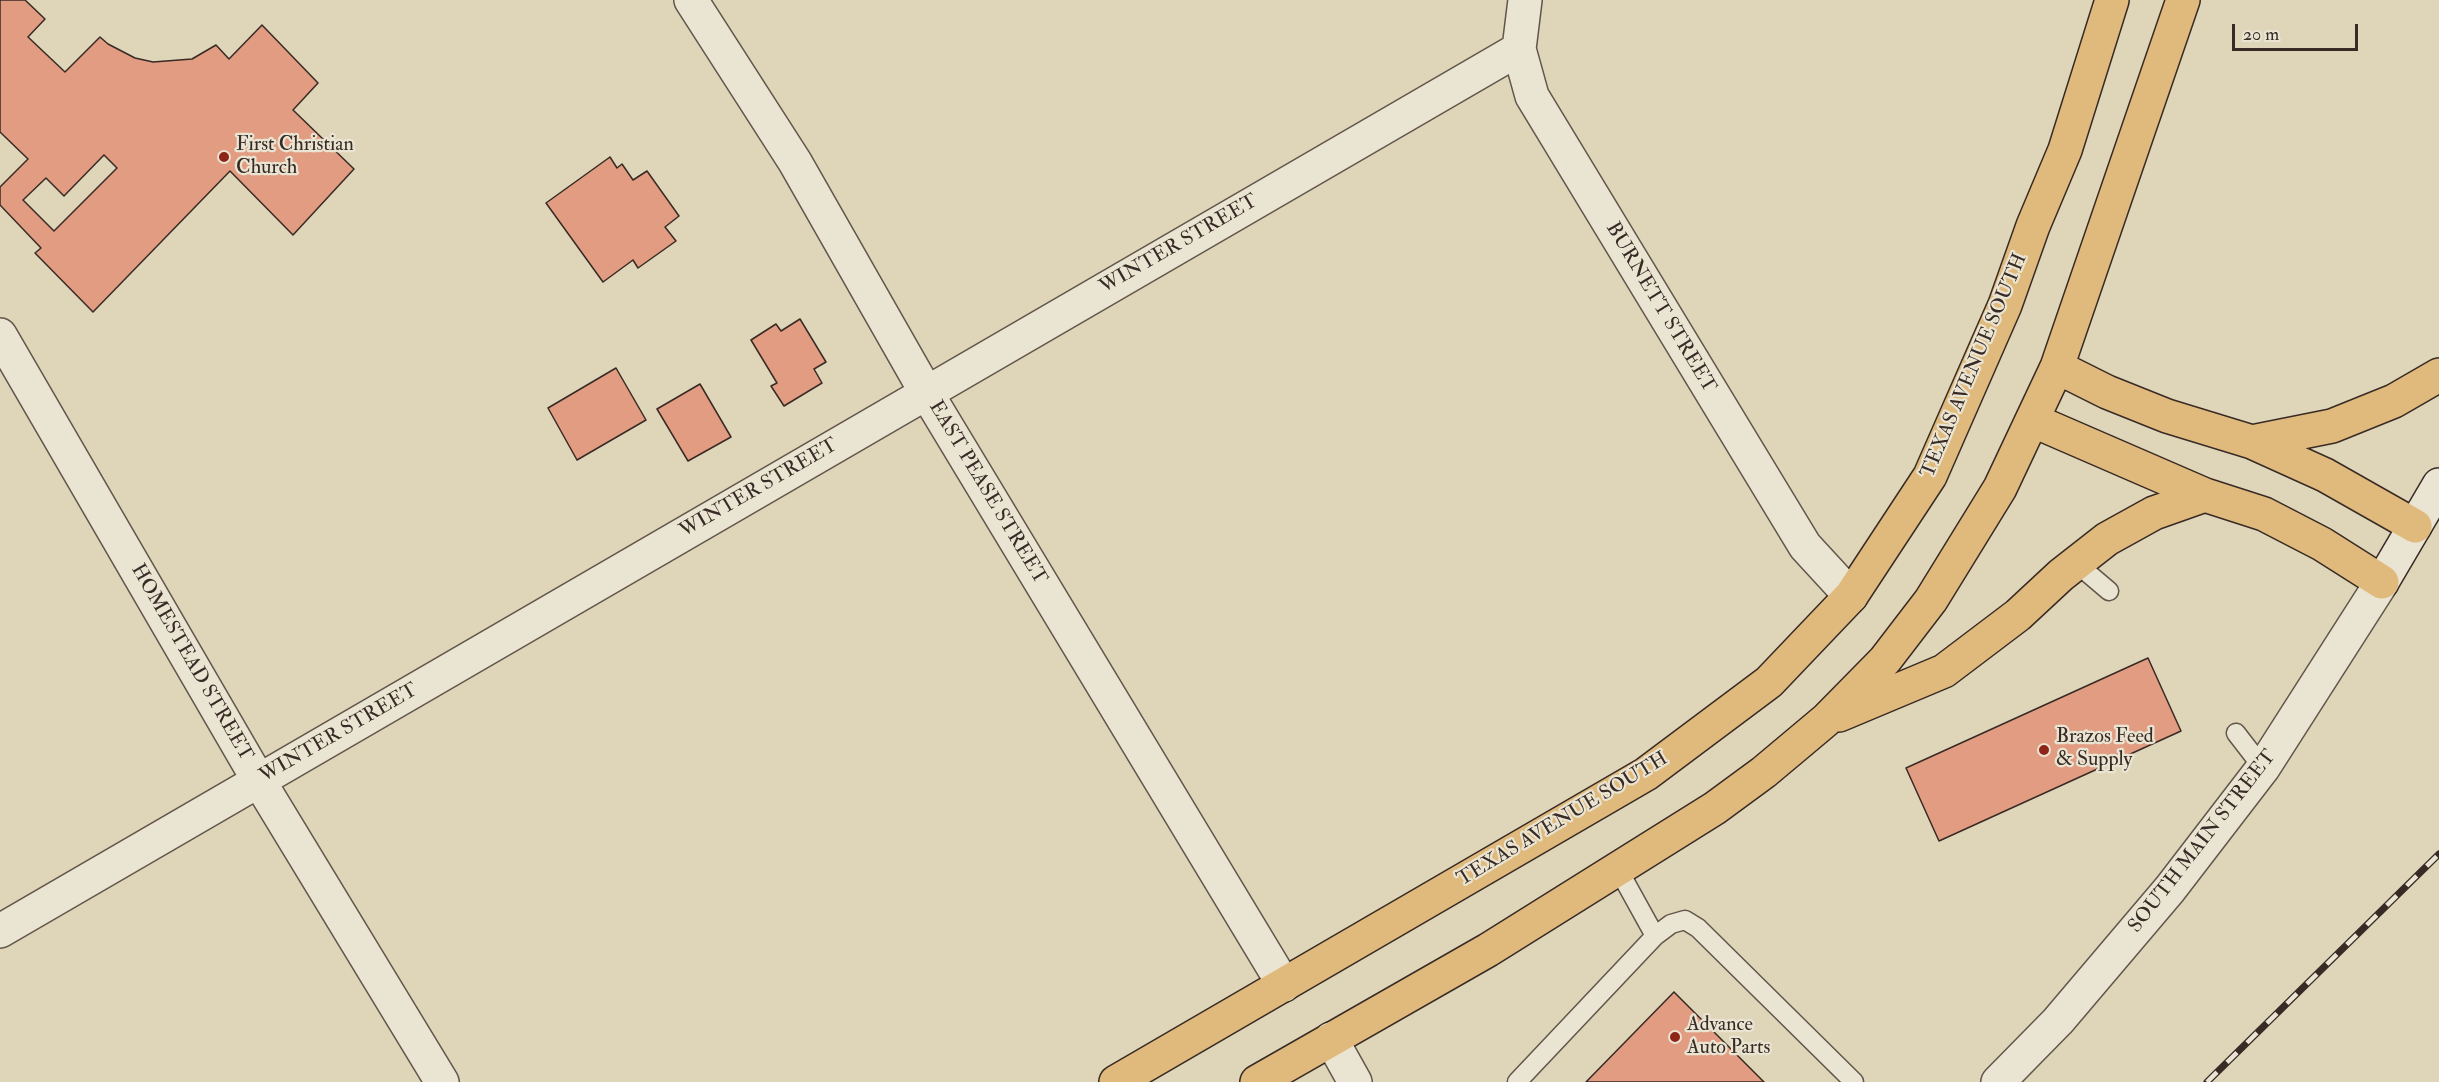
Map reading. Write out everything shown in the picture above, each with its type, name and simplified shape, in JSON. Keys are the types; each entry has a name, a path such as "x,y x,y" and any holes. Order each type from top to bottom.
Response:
{"main road":[{"name":"TEXAS AVENUE SOUTH","path":"1116,1082 1646,774 1769,682 1851,596 1930,476 2005,305 2033,225 2065,150 2112,0"},
{"path":"1257,1082 1488,950 1715,808 1764,772 1826,720 1885,660 1931,600 2000,489 2056,367 2183,0"},
{"path":"2056,367 2107,392 2167,416 2252,441 2325,475 2415,526"},
{"path":"2252,441 2332,426 2394,400 2439,375"},
{"path":"2032,420 2205,495 2264,514 2322,544 2382,582"},
{"path":"1826,720 1944,671 2018,615 2076,562 2107,539 2154,513 2205,495"}],"street":[{"name":"EAST PEASE STREET","path":"691,0 795,162 926,392 1284,985"},
{"name":"BURNETT STREET","path":"1525,0 1519,49 1532,96 1805,546 1851,596"},
{"name":"WINTER STREET","path":"0,931 1519,49"},
{"name":"HOMESTEAD STREET","path":"0,335 259,781 442,1082"},
{"name":"SOUTH MAIN STREET","path":"1998,1082 2058,1021 2170,889 2263,768 2382,582 2439,485"},
{"path":"1331,1039 1354,1082"}],"lane":[{"path":"2076,562 2109,591"},
{"path":"2236,733 2263,768"},
{"path":"1618,870 1655,936"},
{"path":"1517,1082 1655,936 1671,924 1685,920 1698,928 1854,1082"}],"building":[{"name":"First Christian Church","path":"0,0 25,0 45,19 28,37 65,72 100,37 108,44 135,58 153,62 192,59 216,45 229,59 262,25 318,83 293,110 354,169 293,235 230,171 93,312 35,253 41,248 0,205 0,187 28,159 0,132","holes":["104,155 117,168 54,231 23,200 46,178 64,196"]},
{"path":"610,157 617,168 622,164 633,180 647,171 679,216 665,227 676,241 638,268 633,260 603,282 546,203"},
{"path":"800,319 826,362 814,369 822,383 784,406 771,386 777,383 751,340 776,324 781,331"},
{"path":"616,368 646,420 577,460 548,408"},
{"path":"700,384 731,437 688,461 657,409"},
{"name":"Brazos Feed & Supply","path":"2148,658 2181,731 1939,841 1906,768"},
{"name":"Advance Auto Parts","path":"1674,992 1764,1082 1586,1082"}],"railway":[{"path":"2207,1082 2439,854"}],"place":[{"name":"First Christian Church","path":"224,157"},
{"name":"Brazos Feed & Supply","path":"2044,750"},
{"name":"Advance Auto Parts","path":"1675,1037"}]}
